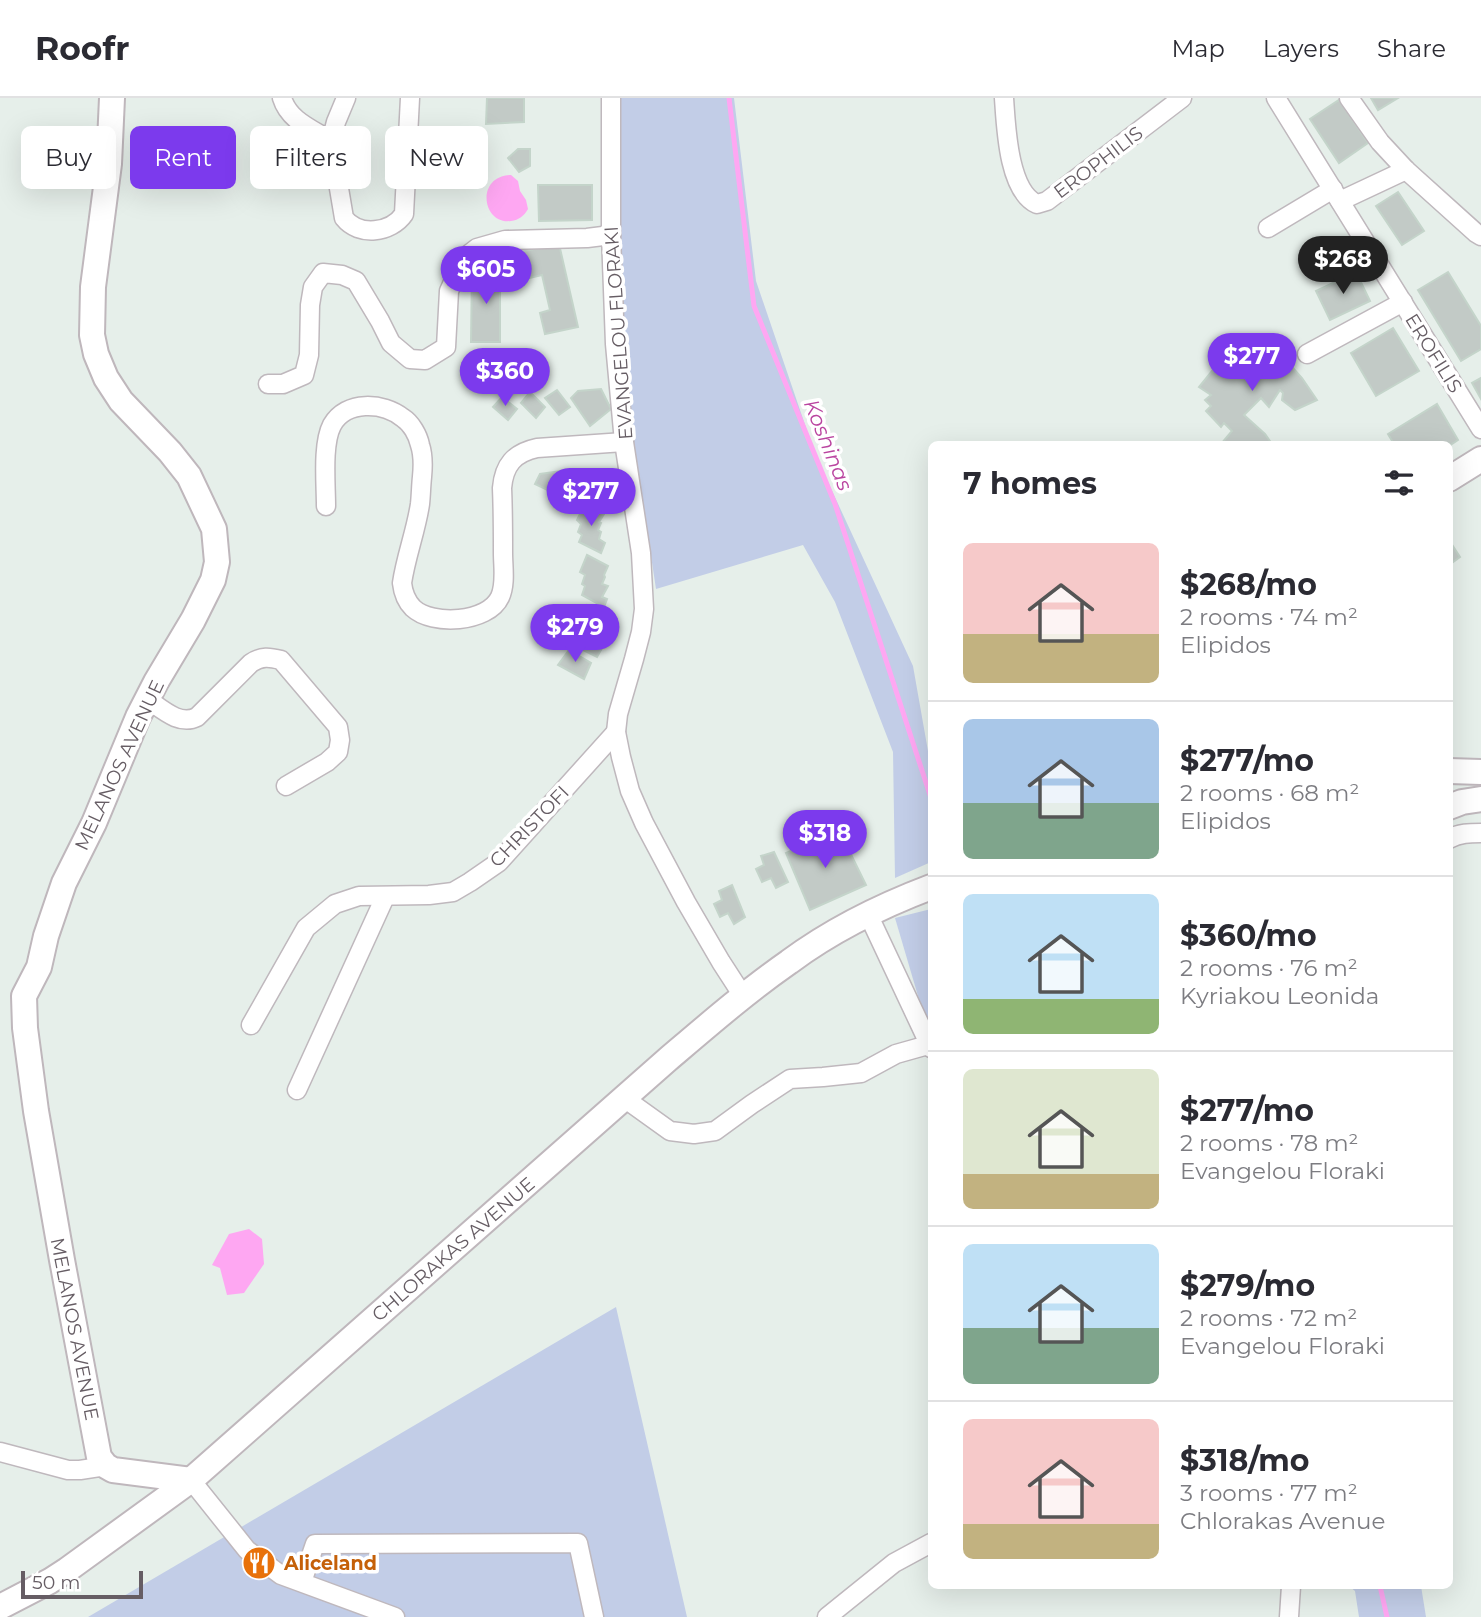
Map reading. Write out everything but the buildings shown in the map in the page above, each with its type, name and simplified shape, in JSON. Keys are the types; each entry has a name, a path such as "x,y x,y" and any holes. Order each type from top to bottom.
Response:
{"street":[{"name":"MELANOS AVENUE","path":"106,1466 99,1457 97,1448 59,1247 29,1065 24,996 39,967 46,936 64,883 94,823 138,717 193,620 213,580 217,562 214,529 189,476 121,401 106,378 96,354 92,335 93,287 109,164 112,98"},
{"path":"282,98 292,117 307,126"},
{"path":"335,126 346,98"},
{"path":"339,189 344,218 356,229 382,229 398,222 404,214 410,98"},
{"name":"EVANGELOU FLORAKI","path":"611,98 611,236 615,344 624,442 641,553 643,609 641,632 618,714 616,732"},
{"name":"EROPHILIS","path":"1004,98 1007,139 1017,181 1030,201 1037,204 1047,201 1182,98"},
{"name":"EROFILIS","path":"1276,98 1481,429"},
{"path":"1349,98 1380,142 1406,170 1481,236"},
{"path":"1268,228 1336,195 1406,170"},
{"path":"268,384 283,384 304,374 309,355 313,287 323,273 342,275 356,281 391,343 410,359 425,360 446,346 449,292 464,258 477,248 505,240 611,236"},
{"path":"1307,354 1403,302"},
{"path":"326,506 327,435 335,420 353,408 368,406 383,408 406,419 416,433 421,447 422,470 420,503 402,583 404,594 411,607 434,617 477,616 488,611 502,594 502,488 510,463 525,450 624,442"},
{"path":"1453,476 1481,459"},
{"path":"147,699 177,718 191,720 251,663 260,658 281,660 338,727 340,740 338,752 327,762 286,786"},
{"path":"616,732 630,791 644,823 686,902 743,996"},
{"name":"CHRISTOFI","path":"251,1026 306,928 335,904 359,896 385,897 453,892 499,862 616,732"},
{"path":"1453,771 1481,772"},
{"path":"1453,805 1481,799"},
{"path":"1453,837 1481,833"},
{"name":"CHLORAKAS AVENUE","path":"0,1607 67,1570 191,1480 743,996 826,937 868,914 920,891"},
{"path":"297,1090 385,897"},
{"path":"868,914 928,1043"},
{"path":"624,1098 670,1131 694,1134 715,1131 790,1079 860,1073 896,1054 928,1047"},
{"path":"0,1451 68,1470 79,1471 106,1466 113,1470 191,1480 247,1550 281,1574 376,1614 395,1617"},
{"path":"302,1583 315,1544 578,1543 594,1617"},
{"path":"827,1617 894,1563 928,1545"},
{"path":"1289,1617 1291,1589"}],"shaded area":[{"path":"618,98 734,98 756,281 815,454 913,666 928,751 928,863 895,878 893,752 835,602 803,545 656,589 619,344"},
{"path":"511,175 518,181 528,209 516,220 501,220 494,216 489,208 488,191 499,177"},
{"path":"928,910 928,1030 895,918"},
{"path":"249,1229 262,1239 264,1264 244,1293 227,1295 220,1268 212,1265 229,1234"},
{"path":"616,1307 687,1617 88,1617"},
{"path":"1353,1589 1421,1589 1426,1617 1359,1617"}],"waterway":[{"name":"Koshinas","path":"729,98 754,306 835,504 928,789"},
{"name":"Koshinas","path":"1381,1589 1387,1617"}],"place":[{"name":"Aliceland","path":"259,1563"}]}
